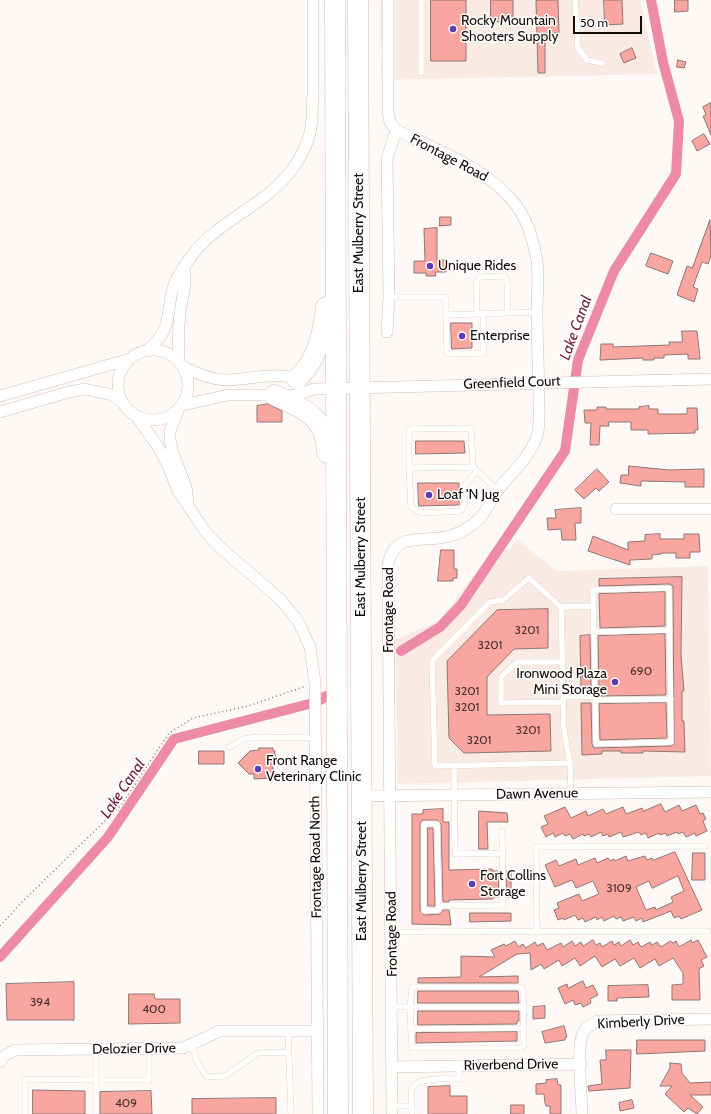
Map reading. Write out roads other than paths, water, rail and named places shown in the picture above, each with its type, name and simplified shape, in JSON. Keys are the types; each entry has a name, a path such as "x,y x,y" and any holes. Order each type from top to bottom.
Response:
{"highway":[{"name":"East Mulberry Street","path":"335,0 338,1114"},
{"name":"East Mulberry Street","path":"358,0 363,1114"},
{"path":"305,384 307,370 313,359 323,328 327,299 327,236 335,199"},
{"path":"274,395 307,411 316,418 323,428 327,449 328,530 337,569"}],"street":[{"path":"123,404 119,395 119,380 123,366 138,353 147,350 155,344 164,331 167,325 176,278 201,245 268,194 281,182 294,167 303,151 310,133 312,109 313,0"},
{"name":"Frontage Road","path":"388,0 388,113 390,122 396,130 478,172 497,185 512,200 524,217 531,236 537,263 539,383 538,429 536,439 528,453 498,491 481,517 467,529 441,538 408,540 401,543 390,554 388,565 392,1110"},
{"path":"387,332 390,297 387,159 396,130"},
{"path":"184,269 187,281 182,300 177,343 182,364 187,374 188,390 170,431 170,438 172,451 186,487 188,504"},
{"path":"138,417 157,420 164,419 180,408 228,395 295,395 305,384 282,377 225,380 199,375 166,352 147,350"},
{"path":"0,396 130,359"},
{"name":"Greenfield Court","path":"305,384 336,388 360,388 585,381 711,379"},
{"path":"0,412 69,392 85,389 112,395 138,417 159,448 178,491 188,504"},
{"name":"Frontage Road North","path":"188,504 193,515 207,534 290,610 300,626 310,648 315,683 316,738 318,1114"},
{"path":"616,509 711,509"},
{"name":"Dawn Avenue","path":"362,796 711,792"},
{"path":"316,797 338,797"},
{"name":"Kimberly Drive","path":"581,1064 580,1040 582,1034 586,1028 597,1021 711,1019"},
{"name":"Delozier Drive","path":"0,1062 4,1056 15,1050 183,1048 220,1031 318,1031"},
{"path":"581,1064 582,1114"},
{"name":"Riverbend Drive","path":"392,1067 581,1064"}],"lane":[{"path":"421,0 421,73"},
{"path":"575,0 578,48 587,60 602,63"},
{"path":"477,314 476,282 480,277 504,276 507,281 508,313"},
{"path":"390,297 446,297 447,354 484,353 483,314"},
{"path":"446,315 537,312"},
{"path":"471,428 475,469 465,485 465,502 461,511 421,513 411,507 409,468 409,429 471,428"},
{"path":"409,468 475,469 498,491"},
{"path":"570,762 435,766 432,661 490,602 503,600 529,578 561,606 593,606"},
{"path":"669,588 672,742 596,744 593,606 593,590 669,588"},
{"path":"561,606 564,731 570,762 571,794"},
{"path":"594,632 670,630"},
{"path":"562,662 517,662 501,677 501,703 595,698 671,699"},
{"path":"229,747 244,739 256,737 316,738"},
{"path":"454,766 455,854 503,853"},
{"path":"424,824 437,824 439,906 439,910 424,911 424,824"},
{"path":"439,906 503,905 502,831"},
{"path":"537,930 536,847 706,846"},
{"path":"391,932 708,930"},
{"path":"521,987 524,990 524,1046 521,1048 412,1048 410,1007 410,988 521,987"},
{"path":"392,1007 524,1007"},
{"path":"410,1029 524,1028"},
{"path":"288,1031 291,1114"},
{"path":"192,1044 197,1062 207,1077 225,1076 258,1053 288,1052"},
{"path":"25,1114 25,1079 149,1080 149,1048"},
{"path":"96,1049 96,1114"},
{"path":"412,1114 412,1089 415,1084 429,1079 459,1079 459,1066"},
{"path":"392,1110 412,1106"}],"waterway":[{"name":"Lake Canal","path":"401,651 440,627 461,605 565,451 578,360 614,271 676,174 679,121 663,62 651,0"},
{"name":"Lake Canal","path":"320,700 326,696"},
{"name":"Lake Canal","path":"0,957 108,837 174,739 309,704"}],"place":[{"name":"Rocky Mountain Shooters Supply","path":"453,29"},
{"name":"Unique Rides","path":"430,266"},
{"name":"Enterprise","path":"462,336"},
{"name":"Loaf 'N Jug","path":"429,495"},
{"name":"Ironwood Plaza Mini Storage","path":"615,682"},
{"name":"Front Range Veterinary Clinic","path":"258,769"},
{"name":"Fort Collins Storage","path":"472,884"}]}
